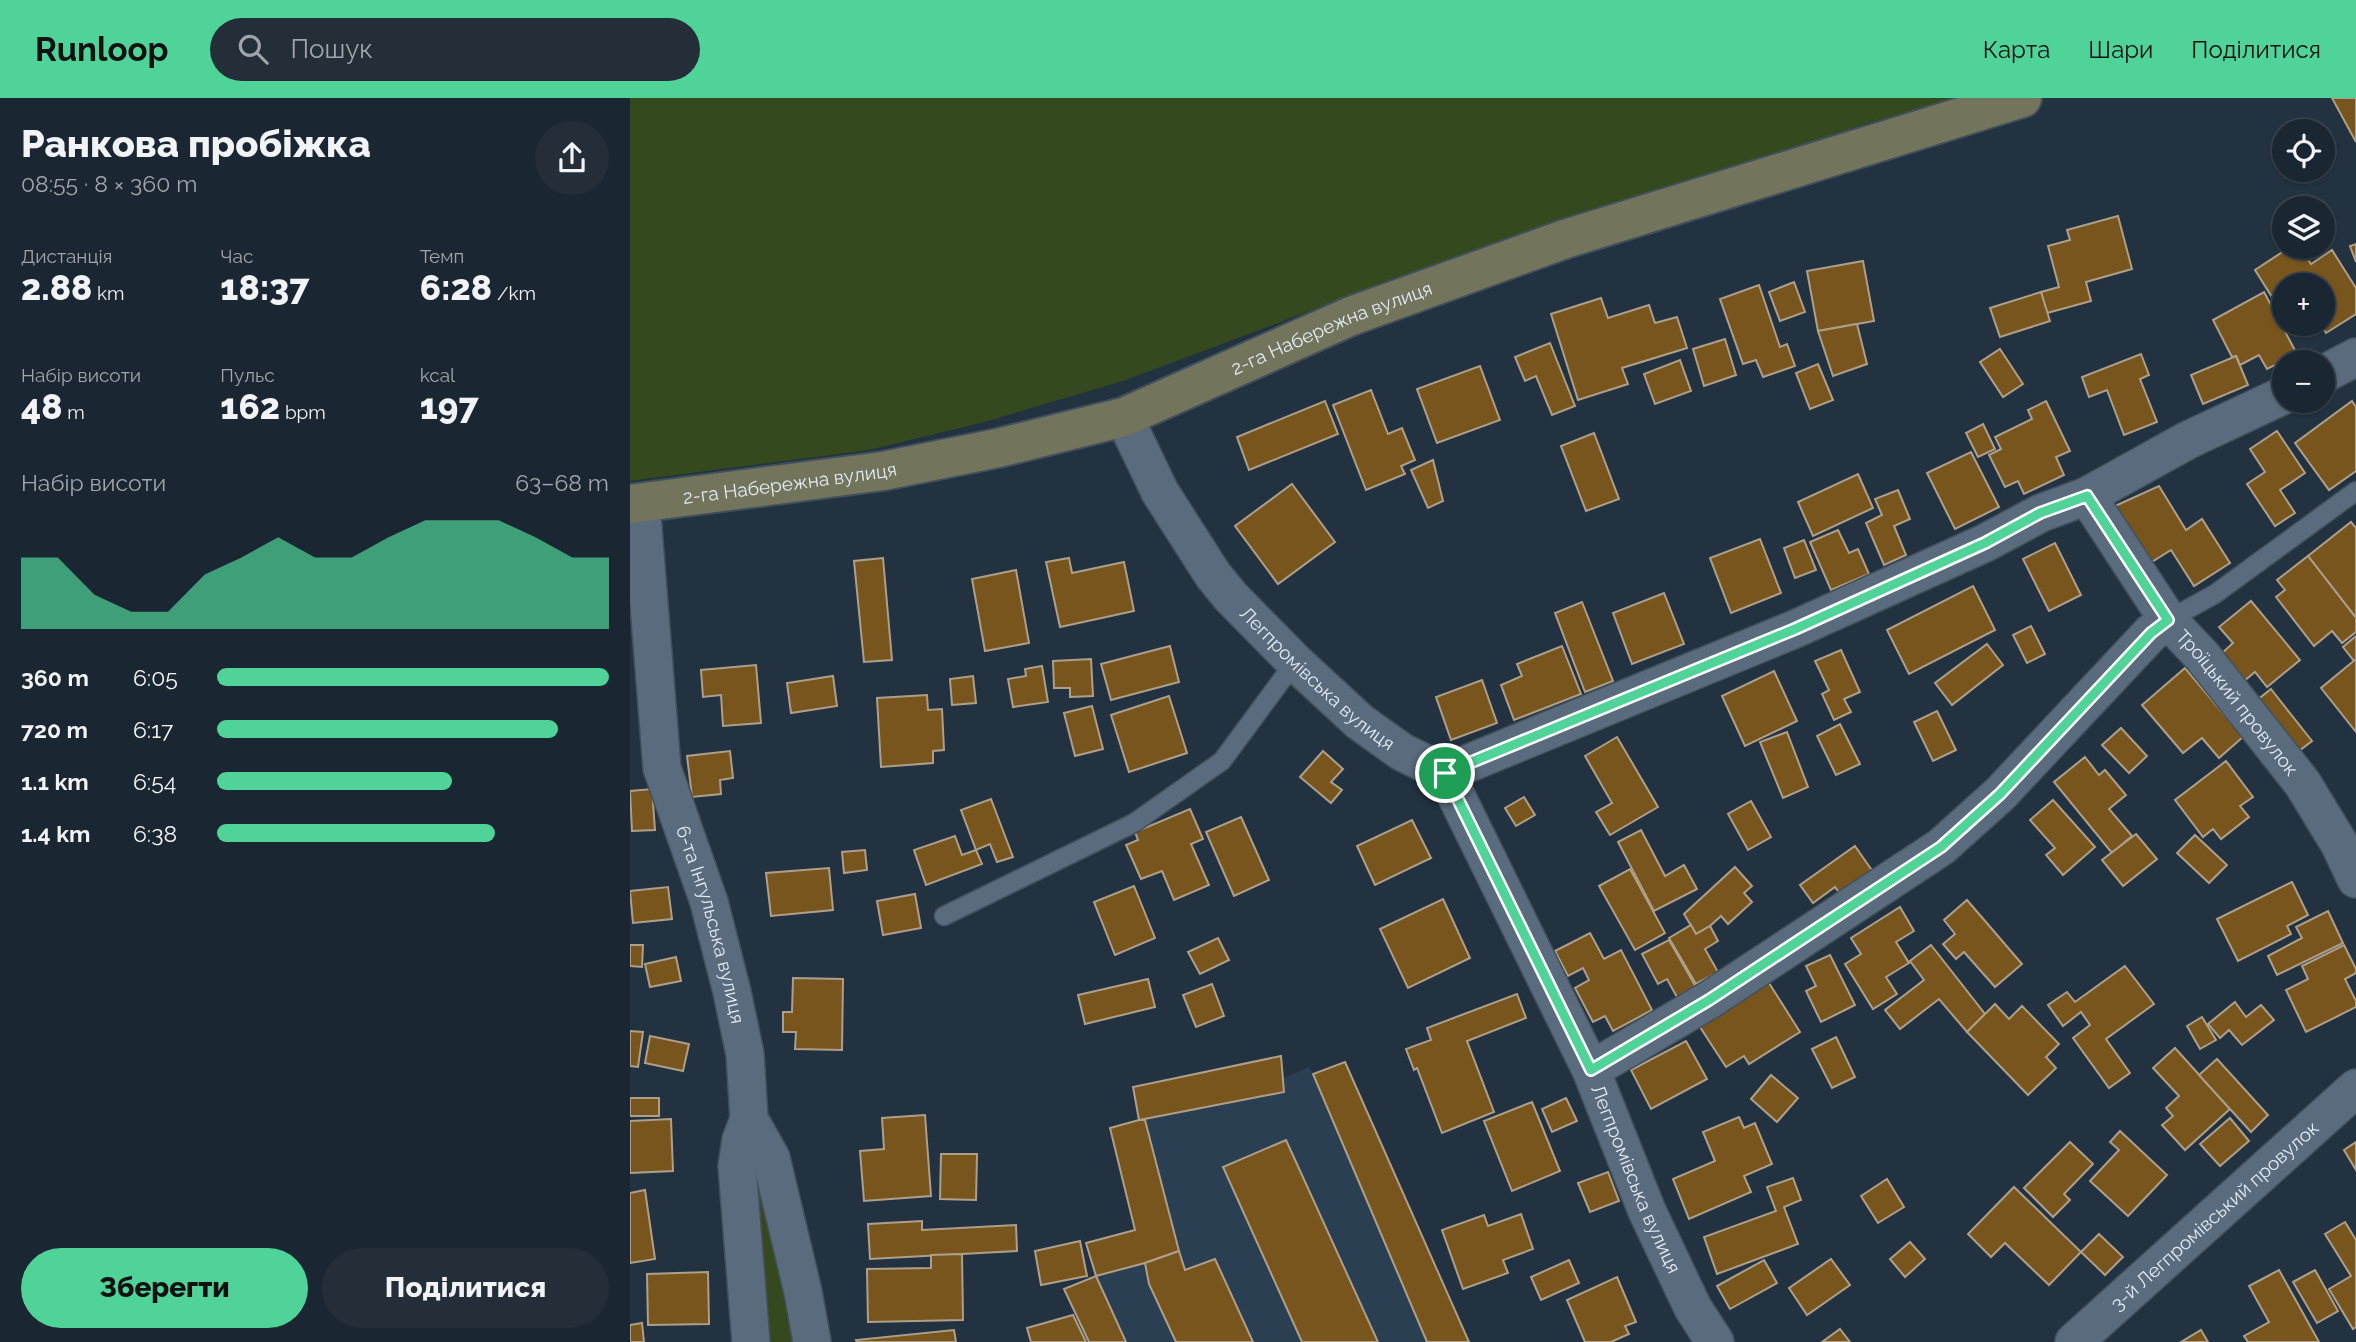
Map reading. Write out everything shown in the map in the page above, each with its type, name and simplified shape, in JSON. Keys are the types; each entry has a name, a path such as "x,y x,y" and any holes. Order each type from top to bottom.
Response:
{"main road":[{"name":"2-га Набережна вулиця","path":"635,503 884,471 998,448 1124,417 1351,316 1565,239 2022,98"}],"street":[{"path":"2335,368 2356,357"},
{"path":"1445,773 1795,629 1985,543 2040,513 2087,496 2188,440 2272,400"},
{"name":"Легпромівська вулиця","path":"1124,417 1160,492 1213,575 1231,597 1295,662 1360,722 1402,752 1445,773 1591,1070 1647,1211 1693,1308 1715,1342"},
{"name":"Троїцький провулок","path":"2087,496 2168,620 2203,657 2303,784 2340,845 2356,879"},
{"name":"6-та Інгульська вулиця","path":"635,503 662,768 709,902 745,1054 749,1119 771,1158 812,1342"},
{"path":"1591,1070 1709,1000 1941,847 2000,794 2151,633 2168,620"},
{"name":"3-й Легпромівський провулок","path":"2074,1342 2356,1088"},
{"path":"749,1119 741,1140 737,1167 751,1342"}],"lane":[{"path":"2168,620 2215,594 2356,491"},
{"path":"944,916 1134,823 1222,761 1295,662"}],"shaded area":[{"path":"1281,1056 1284,1078 1309,1067 1313,1074 1345,1062 1469,1342 1089,1342 1064,1289 1096,1275 1086,1243 1135,1230 1110,1128 1139,1120"}],"green space":[{"path":"630,98 1956,98 1875,121 1558,223 1339,300 1123,381 984,422 869,450 630,481"},
{"path":"750,1150 802,1342 759,1342"}],"building":[{"path":"2332,98 2356,98 2356,142"},
{"path":"2118,216 2132,269 2086,282 2091,301 2047,313 2041,292 2059,287 2048,246 2070,240 2067,230"},
{"path":"2356,244 2356,262 2350,246"},
{"path":"2335,255 2356,288 2356,314 2335,327 2335,273 2272,273 2272,297 2255,270 2272,259 2308,259 2311,264 2318,259 2335,259"},
{"path":"1863,261 1874,321 1818,331 1807,271"},
{"path":"1794,282 1805,312 1780,321 1769,292"},
{"path":"1759,285 1780,347 1787,344 1795,366 1763,377 1756,360 1743,364 1720,299"},
{"path":"2041,292 2050,321 2000,337 1990,308"},
{"path":"2264,292 2272,307 2272,336 2287,336 2295,350 2272,350 2272,366 2267,369 2259,355 2240,365 2236,356 2232,357 2213,320"},
{"path":"1601,298 1608,318 1649,305 1655,323 1677,317 1687,348 1622,368 1628,384 1578,400 1551,314"},
{"path":"1857,324 1867,364 1833,376 1818,331"},
{"path":"1725,339 1736,375 1704,386 1693,349"},
{"path":"1550,343 1575,406 1552,415 1536,376 1525,381 1515,357"},
{"path":"2000,349 2023,384 2003,397 1980,362"},
{"path":"2141,354 2149,375 2140,379 2157,422 2124,435 2107,390 2089,397 2082,377"},
{"path":"2236,356 2248,385 2203,404 2191,375"},
{"path":"1680,360 1691,391 1655,404 1644,374"},
{"path":"1818,364 1833,400 1810,409 1796,373"},
{"path":"1480,366 1500,420 1437,443 1417,389"},
{"path":"1371,390 1388,434 1402,428 1415,460 1401,466 1405,474 1366,490 1333,405"},
{"path":"1325,401 1338,434 1249,470 1237,437"},
{"path":"2046,401 2070,451 2056,457 2064,475 2024,494 2018,481 2005,487 1989,455 2001,449 1995,437 2032,419 2028,410"},
{"path":"2352,401 2356,407 2356,471 2329,490 2295,443"},
{"path":"1983,424 1995,449 1978,457 1966,433"},
{"path":"2277,431 2305,473 2280,490 2295,513 2275,526 2247,484 2265,472 2250,449"},
{"path":"1594,433 1619,499 1586,511 1561,446"},
{"path":"1971,452 1999,507 1955,529 1927,473"},
{"path":"1433,460 1443,501 1428,508 1411,470"},
{"path":"1858,474 1873,508 1813,536 1798,502"},
{"path":"1292,484 1335,542 1278,584 1235,526"},
{"path":"2159,486 2186,530 2202,519 2230,563 2194,586 2171,550 2150,563 2115,506"},
{"path":"1898,490 1910,519 1894,526 1906,555 1884,565 1866,523 1882,515 1875,499"},
{"path":"2351,522 2356,528 2356,618 2308,556"},
{"path":"1838,530 1849,553 1858,549 1869,574 1831,590 1810,542"},
{"path":"1760,539 1781,593 1731,613 1710,558"},
{"path":"1804,540 1816,570 1795,578 1784,548"},
{"path":"2055,543 2081,595 2049,611 2023,559"},
{"path":"2308,556 2356,618 2356,632 2342,643 2332,631 2314,646 2276,597 2285,590 2277,580"},
{"path":"883,558 892,660 864,662 854,561"},
{"path":"1069,558 1072,573 1124,562 1134,611 1060,627 1046,562"},
{"path":"1016,570 1029,643 985,651 972,579"},
{"path":"1973,586 1995,630 1909,674 1887,630"},
{"path":"1664,593 1684,644 1632,664 1613,613"},
{"path":"2251,601 2300,660 2267,687 2255,672 2244,681 2222,653 2233,643 2219,627"},
{"path":"1582,602 1613,681 1585,692 1555,613"},
{"path":"2031,626 2045,654 2027,663 2013,635"},
{"path":"2356,636 2356,659 2354,661 2343,647"},
{"path":"1987,644 2003,665 1952,705 1935,683"},
{"path":"1170,646 1179,682 1111,700 1101,664"},
{"path":"1562,646 1581,694 1514,720 1501,685 1522,676 1517,664"},
{"path":"1841,650 1860,692 1844,699 1851,712 1834,720 1822,694 1829,690 1815,661"},
{"path":"1091,659 1093,696 1070,697 1070,688 1054,688 1053,661"},
{"path":"2356,659 2356,732 2321,688"},
{"path":"756,665 761,723 723,726 721,695 703,697 701,670"},
{"path":"1042,666 1048,702 1013,707 1008,679 1026,676 1025,669"},
{"path":"2185,668 2243,737 2219,758 2202,738 2183,753 2142,705"},
{"path":"1774,671 1797,721 1745,746 1722,696"},
{"path":"833,676 837,706 791,713 787,683"},
{"path":"973,676 976,703 952,705 950,679"},
{"path":"1482,680 1497,723 1451,740 1436,697"},
{"path":"2271,689 2312,741 2291,757 2251,705"},
{"path":"927,695 928,710 942,709 944,750 933,751 933,763 881,767 877,698"},
{"path":"1169,696 1187,753 1129,772 1111,715"},
{"path":"1092,706 1103,749 1075,756 1064,713"},
{"path":"1937,711 1956,750 1933,761 1914,722"},
{"path":"1840,724 1860,764 1836,775 1817,736"},
{"path":"2121,728 2147,756 2129,773 2102,745"},
{"path":"1787,732 1808,787 1783,798 1760,742"},
{"path":"1617,737 1658,807 1610,835 1596,812 1612,803 1585,756"},
{"path":"730,751 733,778 720,780 721,794 692,797 687,756"},
{"path":"1323,751 1343,769 1331,782 1342,790 1331,803 1300,777"},
{"path":"2085,757 2099,775 2105,770 2126,795 2109,809 2132,836 2112,853 2054,782"},
{"path":"2226,761 2253,797 2240,806 2249,817 2221,839 2213,829 2203,837 2175,800"},
{"path":"652,789 655,830 632,831 630,791"},
{"path":"1524,797 1535,815 1516,826 1505,808"},
{"path":"991,799 1013,857 997,862 990,844 976,850 961,810"},
{"path":"2053,800 2095,847 2063,875 2046,855 2055,848 2030,820"},
{"path":"1751,801 1771,837 1748,850 1728,814"},
{"path":"1190,809 1203,839 1191,844 1209,885 1174,900 1162,871 1141,879 1126,845 1138,840 1135,832"},
{"path":"1241,817 1269,880 1234,896 1206,832"},
{"path":"1412,820 1431,858 1375,885 1357,846"},
{"path":"1641,830 1665,876 1684,865 1697,889 1654,911 1618,842"},
{"path":"2136,834 2157,859 2123,886 2102,860"},
{"path":"2195,835 2227,865 2209,883 2177,853"},
{"path":"955,836 962,855 976,850 982,864 926,885 914,850"},
{"path":"1855,846 1878,879 1846,902 1835,887 1813,903 1800,885"},
{"path":"865,850 867,870 844,873 842,852"},
{"path":"1735,867 1752,886 1744,893 1752,902 1728,924 1721,916 1696,934 1684,914"},
{"path":"829,868 833,910 771,916 766,873"},
{"path":"1630,869 1665,933 1635,950 1599,886"},
{"path":"2292,882 2308,915 2287,926 2291,934 2238,961 2217,919"},
{"path":"1134,886 1155,938 1115,955 1094,902"},
{"path":"668,887 672,919 633,923 630,891"},
{"path":"915,894 921,928 883,935 877,901"},
{"path":"1443,899 1470,958 1408,988 1380,929"},
{"path":"1967,900 2022,964 1995,987 1964,952 1956,959 1943,944 1955,934 1944,920"},
{"path":"1900,907 1914,931 1896,942 1909,963 1886,977 1897,994 1873,1009 1845,964 1861,954 1851,938"},
{"path":"2328,911 2343,943 2277,975 2268,956 2302,938 2296,927"},
{"path":"1691,925 1696,934 1710,926 1718,941 1705,949 1718,972 1696,984 1669,938"},
{"path":"1590,933 1604,959 1621,950 1652,1010 1613,1031 1605,1016 1593,1022 1575,988 1589,980 1583,968 1568,976 1555,951"},
{"path":"1218,938 1229,960 1200,974 1188,952"},
{"path":"1669,940 1697,989 1678,999 1667,979 1658,984 1642,954"},
{"path":"630,945 643,945 642,967 630,966"},
{"path":"1931,945 1985,1014 1967,1032 1939,999 1900,1029 1885,1010 1924,980 1910,961"},
{"path":"2344,945 2356,969 2356,973 2345,979 2356,1001 2356,1007 2306,1032 2286,990 2308,979 2302,966"},
{"path":"1830,955 1855,1005 1821,1022 1806,991 1816,986 1806,966"},
{"path":"676,957 681,981 650,987 645,964"},
{"path":"2125,966 2154,1004 2106,1039 2130,1073 2109,1088 2073,1038 2090,1025 2081,1012 2063,1026 2048,1005 2067,992 2075,1002"},
{"path":"793,978 843,979 842,1050 795,1049 796,1032 783,1032 783,1012 792,1012"},
{"path":"1148,979 1155,1007 1085,1024 1078,995"},
{"path":"1769,983 1800,1032 1749,1064 1744,1056 1726,1067 1700,1027"},
{"path":"1212,984 1224,1016 1196,1027 1183,995"},
{"path":"1517,994 1526,1018 1467,1041 1494,1112 1442,1133 1417,1068 1414,1070 1406,1049 1431,1040 1427,1028"},
{"path":"2235,1002 2246,1017 2261,1005 2274,1020 2242,1045 2229,1030 2220,1038 2208,1024"},
{"path":"1995,1004 2009,1019 2022,1006 2059,1044 2046,1057 2056,1068 2028,1095 1967,1032"},
{"path":"2202,1017 2216,1040 2200,1049 2187,1026"},
{"path":"630,1031 643,1032 638,1067 630,1066"},
{"path":"650,1036 689,1044 683,1071 645,1063"},
{"path":"1836,1037 1855,1077 1832,1088 1812,1049"},
{"path":"1686,1041 1707,1079 1651,1109 1631,1070"},
{"path":"2175,1048 2230,1109 2185,1150 2162,1125 2173,1116 2166,1108 2179,1096 2153,1068"},
{"path":"1281,1056 1284,1092 1139,1120 1133,1087"},
{"path":"2217,1059 2268,1115 2251,1132 2199,1075"},
{"path":"1345,1062 1469,1342 1427,1342 1313,1074"},
{"path":"1771,1075 1798,1098 1777,1122 1751,1099"},
{"path":"630,1098 659,1098 659,1116 630,1116"},
{"path":"1566,1098 1577,1121 1552,1132 1542,1109"},
{"path":"1532,1102 1560,1171 1512,1191 1484,1121"},
{"path":"925,1115 931,1196 864,1201 860,1151 884,1149 882,1118"},
{"path":"1739,1117 1744,1128 1755,1123 1772,1164 1744,1176 1751,1192 1689,1219 1673,1179 1715,1161 1703,1132"},
{"path":"2230,1118 2249,1141 2220,1166 2200,1144"},
{"path":"671,1119 673,1171 630,1173 630,1121"},
{"path":"1145,1120 1179,1251 1096,1276 1086,1243 1135,1230 1110,1128"},
{"path":"2120,1131 2167,1175 2128,1216 2090,1181 2119,1150 2110,1142"},
{"path":"1286,1140 1378,1342 1302,1342 1223,1167"},
{"path":"2070,1142 2093,1164 2064,1194 2070,1200 2053,1217 2024,1188"},
{"path":"2356,1142 2356,1170 2344,1150"},
{"path":"941,1154 977,1154 976,1200 940,1199"},
{"path":"1608,1172 1619,1201 1590,1212 1578,1183"},
{"path":"1793,1178 1801,1200 1784,1207 1798,1244 1717,1274 1704,1237 1776,1211 1767,1187"},
{"path":"1887,1179 1904,1207 1878,1223 1861,1196"},
{"path":"2014,1187 2081,1252 2049,1285 2005,1243 1991,1257 1968,1234"},
{"path":"645,1190 655,1259 630,1263 630,1193"},
{"path":"1521,1214 1533,1249 1503,1260 1508,1273 1463,1289 1442,1230 1484,1215 1488,1226"},
{"path":"922,1221 922,1230 1016,1225 1017,1251 870,1259 868,1224"},
{"path":"2345,1222 2356,1240 2356,1327 2353,1329 2329,1289 2351,1276 2325,1234"},
{"path":"2099,1234 2123,1257 2105,1275 2081,1252"},
{"path":"1080,1241 1087,1276 1041,1285 1035,1251"},
{"path":"1910,1242 1925,1259 1905,1277 1890,1259"},
{"path":"1179,1251 1185,1270 1215,1259 1253,1342 1176,1342 1149,1284 1145,1263"},
{"path":"962,1254 963,1320 868,1322 867,1269 931,1268 931,1255"},
{"path":"1831,1259 1850,1285 1807,1315 1789,1288"},
{"path":"1569,1260 1579,1283 1541,1300 1531,1277"},
{"path":"1764,1260 1777,1283 1730,1309 1717,1286"},
{"path":"2279,1270 2319,1342 2248,1342 2244,1336 2269,1322 2249,1286"},
{"path":"2315,1270 2338,1311 2317,1323 2293,1282"},
{"path":"708,1272 709,1324 648,1325 647,1274"},
{"path":"1096,1276 1126,1342 1089,1342 1064,1289"},
{"path":"1617,1277 1636,1322 1625,1326 1629,1334 1611,1342 1585,1342 1567,1300"},
{"path":"1073,1315 1086,1342 1031,1342 1027,1328"},
{"path":"642,1323 644,1342 630,1342 630,1325"},
{"path":"1840,1329 1850,1342 1822,1342"},
{"path":"954,1330 956,1342 856,1340"},
{"path":"2201,1330 2208,1342 2181,1342"}],"route":[{"path":"2087,496 2168,620 2151,633 2000,794 1941,847 1709,1000 1591,1070 1445,773 1795,629 1985,543 2040,513 2087,496"}]}
